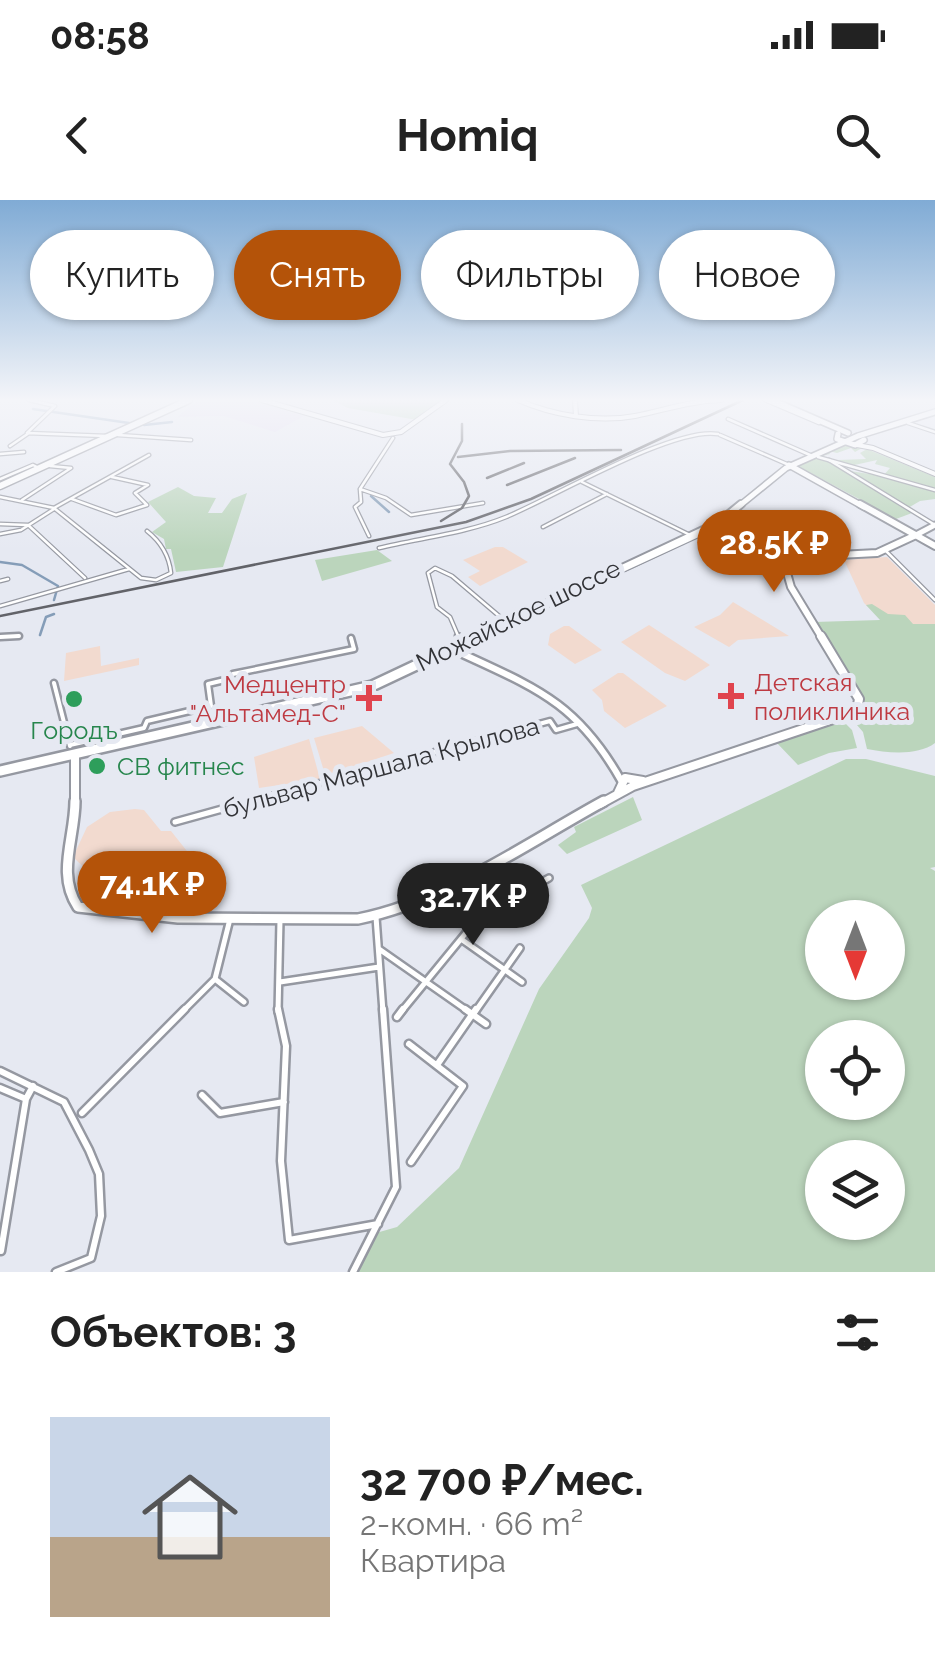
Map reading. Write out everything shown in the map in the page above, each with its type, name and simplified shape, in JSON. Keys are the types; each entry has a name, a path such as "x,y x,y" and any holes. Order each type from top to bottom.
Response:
{"highway":[{"path":"0,483 76,450"}],"main road":[{"name":"Можайское шоссе","path":"72,748 342,693 454,650 692,537 722,519 790,465 824,450"},
{"name":"Можайское шоссе","path":"790,465 826,450"},
{"path":"790,465 935,546"},
{"path":"72,748 75,826 65,870 75,904 98,912 230,919 376,916 530,844 627,784 847,715 860,707 784,571 788,562 800,557 886,551 916,535"},
{"name":"Можайское шоссе","path":"454,650 593,577 692,537"},
{"path":"0,769 56,756 72,748"},
{"path":"0,769 72,748"}],"street":[{"path":"369,536 356,507 361,502 360,489 382,450"},
{"path":"379,548 502,519 654,450"},
{"path":"755,450 790,465"},
{"path":"800,450 935,490"},
{"path":"878,450 935,474"},
{"path":"0,454 24,452"},
{"path":"0,534 28,525 148,455"},
{"path":"829,460 935,525"},
{"path":"0,483 39,466 71,468 22,500"},
{"path":"72,498 116,514 147,505 135,493 148,485 112,477"},
{"path":"582,482 692,537"},
{"path":"360,489 386,498 411,515 483,503"},
{"path":"544,527 607,494"},
{"path":"0,497 54,508 145,580 166,578 172,573 163,546 147,531"},
{"path":"490,633 728,522"},
{"path":"0,524 28,525 85,578"},
{"path":"916,535 935,525"},
{"path":"886,551 935,600"},
{"path":"640,559 652,558"},
{"path":"505,621 452,576 435,568 428,574 437,607 450,617 454,650 554,696 582,722 627,784"},
{"path":"0,606 49,594 85,578 130,569"},
{"path":"0,580 8,579"},
{"path":"0,637 19,636"},
{"path":"54,683 72,748 144,728 147,722 211,706 208,684 229,680 233,674 354,649 350,638"},
{"name":"бульвар Маршала Крылова","path":"174,822 550,721 556,730 582,722"},
{"path":"397,1017 478,917 549,878"},
{"path":"352,1272 396,1187 376,916"},
{"path":"82,1113 215,979 230,919"},
{"path":"280,920 278,1016 286,1046 281,1161 288,1240 378,1224"},
{"path":"459,938 522,982"},
{"path":"437,1065 520,948"},
{"path":"378,949 486,1024"},
{"path":"279,982 379,967"},
{"path":"215,979 244,1002"},
{"path":"409,1044 463,1086 411,1162"},
{"path":"0,1071 64,1102 99,1174 100,1216 91,1258 56,1272"},
{"path":"1,1251 26,1099 33,1086"},
{"path":"0,1088 26,1099"},
{"path":"202,1095 220,1114 284,1102"}],"shaded area":[{"path":"503,547 528,562 480,586 468,577 480,571 463,560"},
{"path":"887,557 935,605 935,625 917,627 882,620 864,603 844,560"},
{"path":"733,602 789,636 738,640 729,647 694,627 720,615"},
{"path":"649,625 710,665 685,681 665,673 621,642"},
{"path":"564,626 602,650 575,664 548,645 550,634"},
{"path":"100,646 101,666 139,658 139,665 64,681 66,653"},
{"path":"618,673 667,706 625,728 604,711 602,700 592,690"},
{"path":"362,726 394,753 367,762 367,768 326,778 314,738"},
{"path":"309,739 320,779 259,788 254,757"},
{"path":"144,810 161,831 171,831 206,875 205,880 94,877 73,857 87,827 110,812"}],"green space":[{"path":"829,450 845,450 829,451 830,454 815,458 827,461 912,513 896,519 796,465"},
{"path":"869,450 935,477 935,499 908,508 850,471 883,476 890,468 875,464 877,460 850,466 838,460 866,459 860,453"},
{"path":"178,487 194,496 216,498 208,513 222,513 232,499 247,493 223,567 176,572 171,549 166,549 164,539 152,532 166,522 148,502"},
{"path":"377,550 392,561 322,581 315,560"},
{"path":"872,604 888,614 905,615 913,624 935,624 935,743 920,750 867,749 863,732 851,718 866,710 864,699 814,622 880,620 866,605"},
{"path":"843,721 852,730 857,748 798,765 776,742"},
{"path":"846,759 866,759 935,776 935,867 930,868 935,871 935,1272 359,1272 376,1233 397,1227 459,1168 539,989 592,908 581,885"},
{"path":"633,797 642,820 567,854 558,845 576,832 574,827"},
{"path":"182,854 190,860 184,872 197,873 196,876 139,875 138,865 146,856"}],"waterway":[{"path":"371,496 389,512"},
{"path":"0,562 22,565 58,586 54,600"},
{"path":"40,635 46,617 54,614"}],"railway":[{"path":"441,521 462,508 469,496 450,464 457,450"},
{"path":"458,457 510,451 618,450"},
{"path":"0,616 466,522 531,499 636,450"},
{"path":"507,485 575,458"},
{"path":"487,478 524,463"}],"place":[{"name":"Детская поликлиника","path":"731,696"},
{"name":"Медцентр \"Альтамед-С\"","path":"369,698"},
{"name":"Городъ","path":"74,699"},
{"name":"СВ фитнес","path":"97,766"}]}
